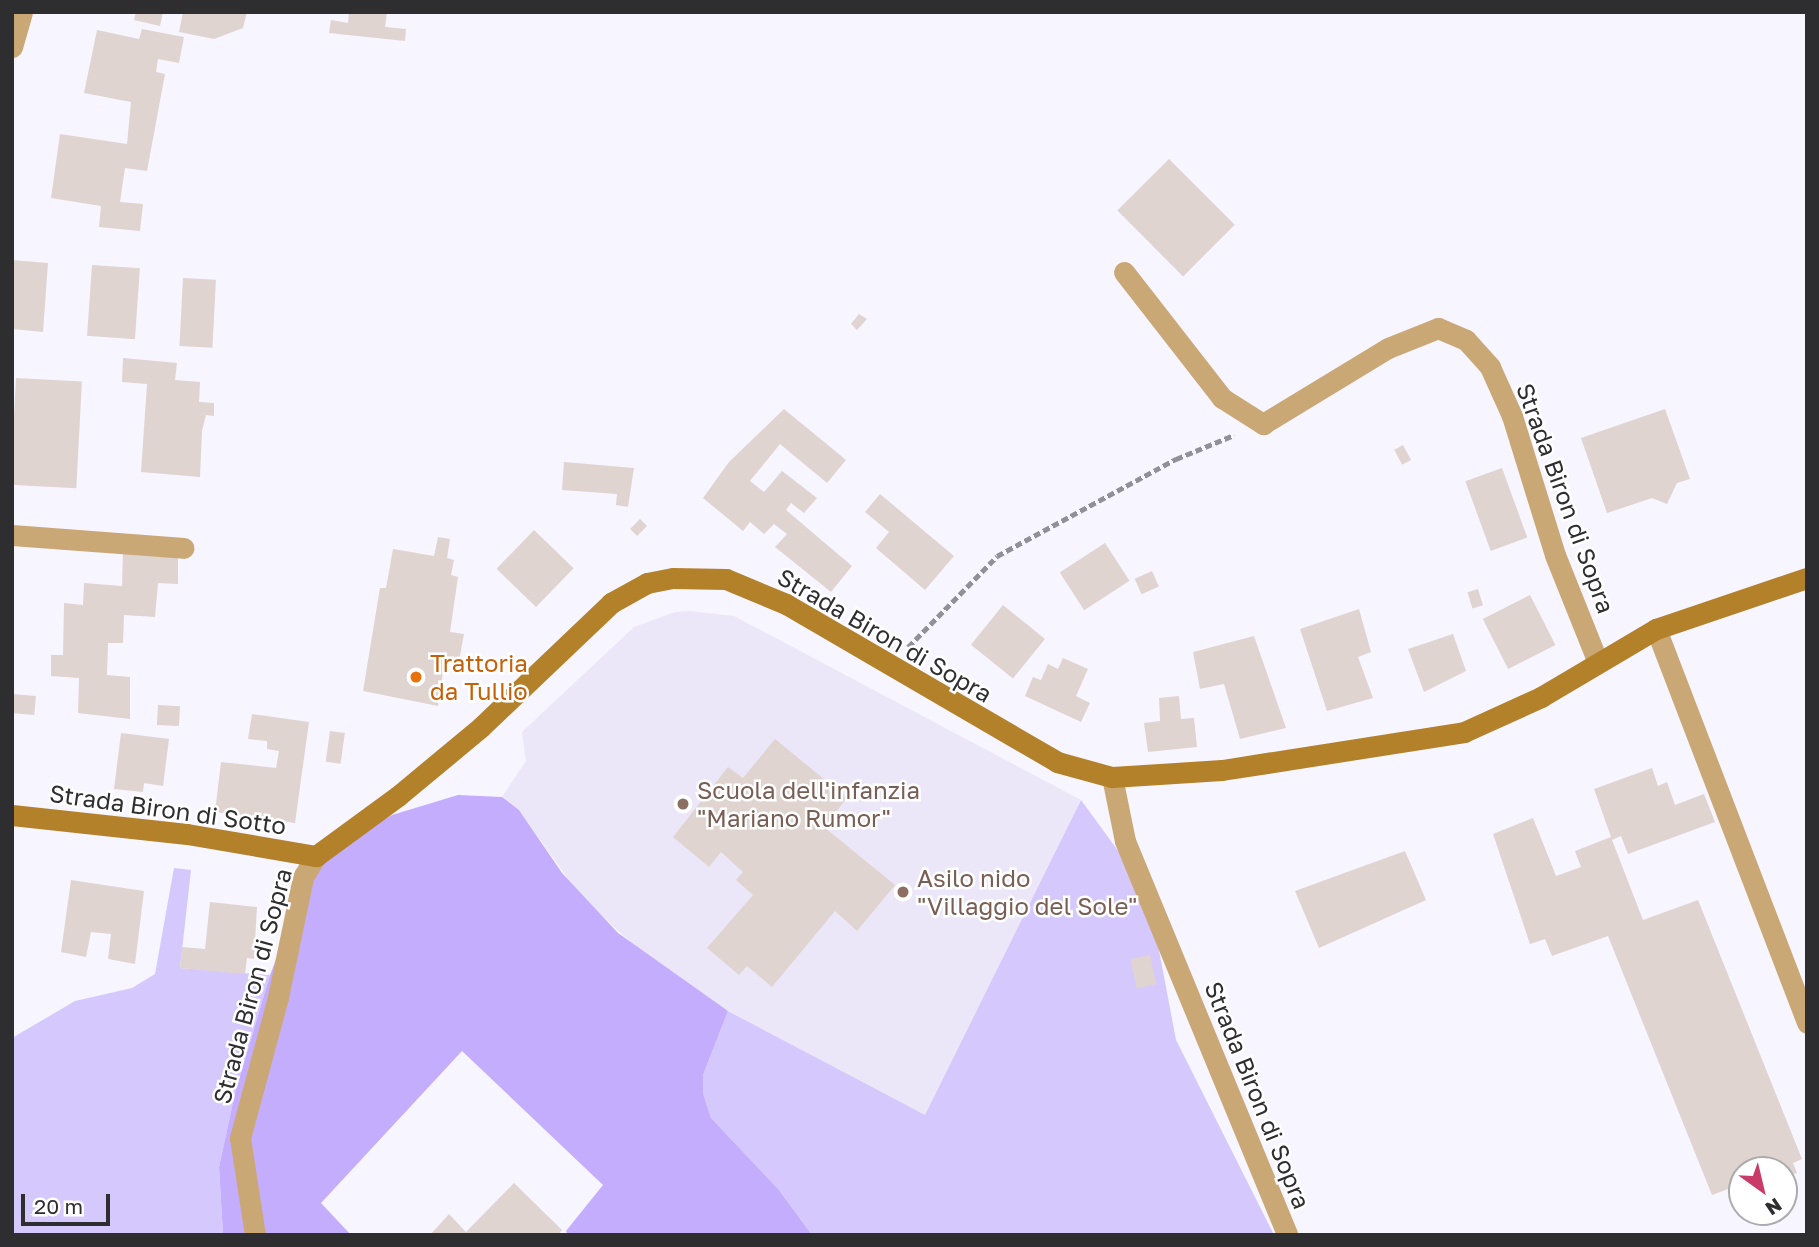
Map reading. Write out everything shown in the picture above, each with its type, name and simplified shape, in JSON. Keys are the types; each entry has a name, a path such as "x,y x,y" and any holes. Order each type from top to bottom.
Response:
{"street":[{"path":"12,47 22,12"},
{"path":"1124,272 1222,398 1263,424"},
{"name":"Strada Biron di Sopra","path":"1263,424 1388,348 1438,328 1466,340 1490,367 1512,416 1555,555 1597,660"},
{"path":"12,535 184,548"},
{"name":"Strada Biron di Sopra","path":"255,1235 240,1139 278,997 303,877 316,856 470,735 611,603 647,583 673,578 726,579 786,604 888,667 1057,762 1112,777 1222,770 1464,732 1541,697 1597,660 1656,629 1807,578"},
{"path":"1656,629 1807,1023"},
{"name":"Strada Biron di Sopra","path":"1112,777 1125,841 1287,1235"},
{"name":"Strada Biron di Sotto","path":"12,815 187,834 316,856"}],"path":[{"path":"888,667 997,556 1176,459 1263,424"}],"shaded area":[{"path":"675,612 734,616 1081,800 925,1116 708,1000 640,951 579,894 519,810 502,797 526,761 522,732 634,627"},
{"path":"458,795 502,797 519,810 562,873 618,933 728,1011 703,1075 703,1094 711,1118 779,1190 812,1235 568,1235 566,1231 603,1185 462,1051 321,1203 351,1235 223,1235 219,1167 235,1093 270,975 316,856 392,815"},
{"path":"1081,800 1124,859 1158,945 1176,1040 1274,1235 812,1235 779,1190 711,1118 703,1095 703,1075 728,1011 925,1115"},
{"path":"174,868 191,870 180,968 270,975 235,1093 219,1167 223,1235 12,1235 12,1038 75,1001 132,988 155,974"}],"building":[{"path":"136,12 163,12 160,26 134,20"},
{"path":"183,12 247,12 243,28 214,39 179,32"},
{"path":"349,12 387,12 385,27 406,29 405,41 329,33 331,20 348,23"},
{"path":"142,29 184,37 179,63 158,59 156,72 165,74 147,171 125,168 120,202 143,204 140,231 99,227 101,206 51,198 60,134 127,144 131,102 84,93 97,30 139,39"},
{"path":"1169,159 1235,225 1183,276 1117,211"},
{"path":"12,260 48,263 43,332 12,329"},
{"path":"92,265 140,268 135,339 87,336"},
{"path":"183,278 216,280 212,348 179,346"},
{"path":"859,314 867,319 857,330 851,324"},
{"path":"123,358 177,363 175,380 200,382 199,402 214,403 214,416 206,415 202,431 200,477 141,472 147,384 122,382"},
{"path":"16,378 82,381 76,488 12,485"},
{"path":"784,409 846,460 827,483 780,444 750,481 764,492 782,471 817,498 804,513 791,503 786,510 852,566 831,592 775,547 787,534 774,524 764,534 750,522 743,531 703,498 729,462"},
{"path":"1665,409 1690,479 1677,483 1667,504 1652,498 1607,513 1581,438"},
{"path":"1403,445 1411,460 1402,465 1394,450"},
{"path":"564,462 634,468 628,507 616,505 617,494 562,490"},
{"path":"1502,468 1527,538 1491,551 1465,481"},
{"path":"880,494 954,556 925,590 876,548 889,532 865,512"},
{"path":"640,519 647,526 637,536 630,529"},
{"path":"534,530 574,568 536,607 496,569"},
{"path":"438,537 450,539 447,558 454,560 451,575 458,577 450,632 464,634 459,661 445,659 438,706 363,691 380,588 386,588 393,549 434,556"},
{"path":"1105,543 1130,581 1084,610 1060,572"},
{"path":"123,550 178,550 178,584 158,583 155,617 124,615 123,643 108,643 107,675 130,677 130,719 78,713 79,678 51,676 51,655 63,655 64,603 83,605 84,583 122,586"},
{"path":"1152,571 1159,587 1142,594 1135,579"},
{"path":"1478,589 1483,605 1472,608 1467,592"},
{"path":"1530,595 1555,645 1508,669 1483,619"},
{"path":"1003,605 1045,639 1013,679 971,645"},
{"path":"1359,609 1371,652 1358,657 1373,698 1327,711 1300,629"},
{"path":"1453,634 1466,671 1424,692 1408,649"},
{"path":"1254,636 1286,728 1240,739 1224,684 1200,689 1193,652"},
{"path":"1063,658 1088,669 1076,696 1090,703 1081,722 1025,696 1033,677 1041,680 1048,664 1058,669"},
{"path":"12,694 36,696 34,715 12,713"},
{"path":"1179,696 1181,719 1194,718 1197,747 1148,752 1144,723 1160,721 1159,698"},
{"path":"158,705 180,706 179,726 157,725"},
{"path":"252,714 309,722 295,823 215,812 221,762 276,768 279,751 267,749 267,741 248,739"},
{"path":"330,731 345,733 341,764 326,762"},
{"path":"121,733 169,739 163,786 144,783 143,792 114,789"},
{"path":"775,739 847,798 824,827 895,885 857,931 835,911 772,987 747,966 739,975 707,948 753,895 736,880 743,872 721,852 709,867 673,837 728,767 743,778"},
{"path":"1652,768 1658,786 1667,782 1675,805 1704,794 1715,822 1628,854 1621,836 1612,840 1643,920 1698,900 1802,1159 1798,1161 1798,1156 1728,1156 1728,1189 1712,1195 1608,936 1552,956 1545,939 1530,944 1493,834 1533,818 1556,876 1581,867 1575,851 1611,837 1594,789"},
{"path":"1405,851 1426,900 1319,948 1295,891"},
{"path":"71,880 144,891 135,964 108,959 111,934 91,932 86,957 61,952"},
{"path":"210,902 257,907 254,959 247,958 245,974 180,968 182,947 205,949"},
{"path":"1150,955 1156,984 1137,989 1130,959"},
{"path":"514,1183 562,1230 558,1235 430,1235 449,1214 466,1232"}],"place":[{"name":"Trattoria da Tullio","path":"416,677"},
{"name":"Scuola dell'infanzia \"Mariano Rumor\"","path":"683,804"},
{"name":"Asilo nido \"Villaggio del Sole\"","path":"903,892"}]}
